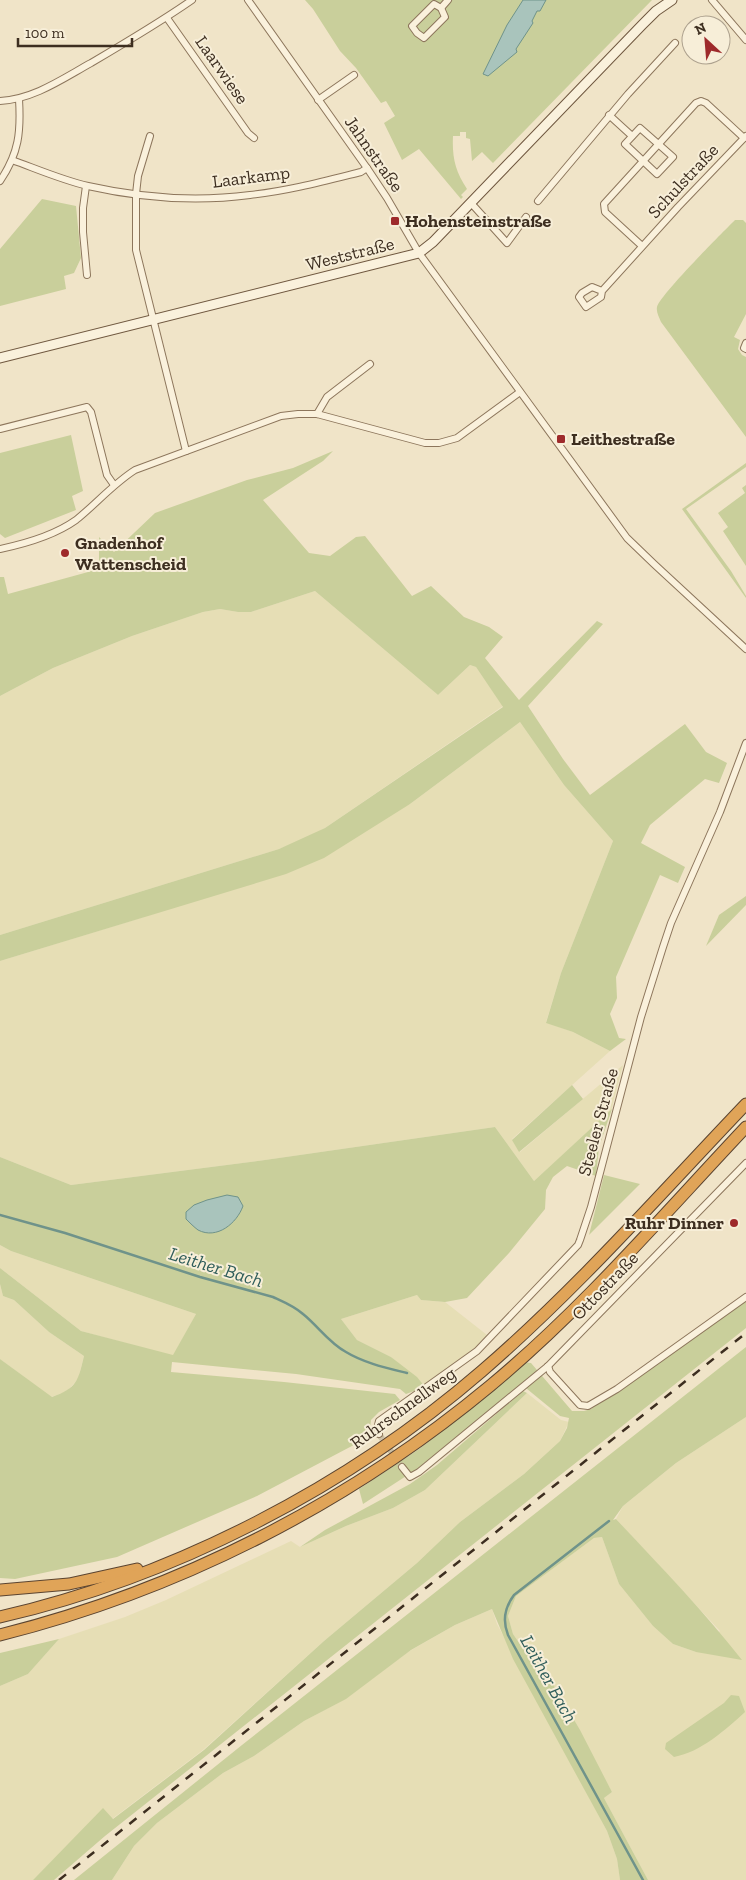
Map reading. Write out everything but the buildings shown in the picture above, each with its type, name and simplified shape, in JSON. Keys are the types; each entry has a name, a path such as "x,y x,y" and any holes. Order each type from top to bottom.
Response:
{"highway":[{"name":"Ruhrschnellweg","path":"0,1617 84,1594 168,1562 265,1517 313,1491 388,1442 448,1399 508,1348 548,1310 746,1104"},
{"name":"Ruhrschnellweg","path":"0,1635 89,1609 197,1568 270,1532 398,1456 491,1385 553,1328 598,1284 746,1127"},
{"path":"0,1590 69,1584 168,1562"}],"street":[{"path":"0,100 19,99 39,92 167,18 192,0"},
{"name":"Jahnstraße","path":"248,0 367,168 419,253"},
{"path":"441,8 448,0"},
{"name":"Weststraße","path":"0,358 419,253 433,242 656,11 672,0"},
{"path":"712,0 746,40"},
{"path":"434,4 441,8 445,18 424,38 417,33 412,26 434,4"},
{"name":"Laarwiese","path":"167,18 248,133 254,138"},
{"path":"538,201 609,115 675,43"},
{"path":"318,100 354,75"},
{"path":"0,181 12,160 20,135 19,99"},
{"path":"642,246 605,212 603,206 696,103 701,101 706,103 745,137"},
{"path":"609,115 632,136"},
{"path":"640,128 673,157 657,174 625,144 632,136 640,128"},
{"path":"150,136 140,166 136,194 136,250 186,451"},
{"name":"Schulstraße","path":"602,290 745,137"},
{"name":"Laarkamp","path":"12,160 86,186 136,194 179,198 217,198 251,195 322,182 361,172 367,168"},
{"path":"86,186 83,232 87,275"},
{"path":"471,203 507,243 526,217"},
{"path":"419,253 635,546 746,649"},
{"path":"746,343 744,348 746,349"},
{"path":"317,414 327,397 370,364"},
{"path":"0,550 35,539 71,523 114,485 135,470 281,416 317,414 425,443 439,443 457,438 520,392"},
{"path":"0,428 82,407 87,408 91,412 107,475 114,485"},
{"name":"Steeler Straße","path":"379,1434 377,1429 378,1420 477,1350 578,1245 587,1221 641,1017 671,923 720,812 746,743"},
{"name":"Ottostraße","path":"402,1467 410,1477 548,1366 746,1162"},
{"path":"548,1366 550,1372 580,1404 588,1406 617,1389 746,1297"}],"shaded area":[{"path":"315,591 438,695 470,665 476,667 503,706 325,828 302,840 279,849 0,935 0,696 53,668 132,636 203,612 220,609 251,612"},
{"path":"520,722 564,785 613,841 561,973 546,1022 573,1032 610,1051 512,1139 520,1152 623,1065 611,1111 534,1181 495,1127 265,1160 71,1185 0,1157 0,961 144,917 410,804"},
{"path":"0,1245 11,1251 196,1314 173,1356 81,1331 0,1268"},
{"path":"0,1284 3,1296 14,1300 49,1332 84,1356 78,1379 66,1392 51,1397 0,1359"},
{"path":"417,1295 421,1300 445,1302 487,1335 477,1350 425,1387 391,1357 357,1340 341,1319"},
{"path":"527,1393 561,1420 569,1422 560,1441 524,1474 460,1522 417,1563 324,1641 203,1750 112,1819 103,1809 33,1880 0,1880 0,1686 28,1674 59,1639 125,1617 166,1600 291,1541 300,1547 346,1526 393,1508 425,1490"},
{"path":"746,1417 746,1880 648,1880 604,1798 612,1792 538,1659 522,1647 513,1634 508,1616 516,1596 594,1538 602,1537 619,1584 653,1626 673,1644 696,1652 720,1631 616,1519 623,1506 676,1463"},
{"path":"492,1609 497,1624 607,1831 617,1859 620,1880 112,1880 134,1846 157,1823 223,1773 254,1756 304,1721 345,1699 408,1652 455,1625"}],"green space":[{"path":"305,0 652,0 493,163 482,152 472,161 470,139 466,138 466,132 460,132 460,136 453,136 455,164 467,189 461,195 463,197 461,199 419,149 402,160 384,123 395,116 386,101 381,103 356,68 340,51 313,9"},
{"path":"42,199 76,206 81,258 74,273 64,276 66,289 0,306 0,249"},
{"path":"735,220 743,220 746,223 746,314 734,337 740,340 738,349 746,357 746,437 661,322 657,309 669,290"},
{"path":"71,435 83,491 72,496 76,510 5,538 0,534 0,453"},
{"path":"333,451 323,461 263,500 309,553 330,556 356,537 365,536 412,596 431,586 464,617 489,627 503,637 485,658 519,700 597,621 603,624 528,706 563,759 590,795 685,724 706,752 727,763 719,783 705,779 650,825 641,843 685,867 678,883 660,875 616,977 617,998 610,1014 619,1038 626,1039 610,1051 573,1032 546,1023 561,973 613,841 564,785 520,722 410,804 324,858 286,874 0,961 0,935 279,849 325,828 503,707 476,667 470,665 438,695 315,591 251,612 220,609 203,612 132,636 53,668 0,696 0,577 4,577 8,594 99,569 99,537 114,552 155,513 247,480 293,468"},
{"path":"746,463 746,467 686,509 731,571 746,598 682,509"},
{"path":"746,485 746,566 723,531 728,527 718,513 745,493 742,488"},
{"path":"746,896 746,905 706,946 719,915"},
{"path":"572,1085 583,1099 519,1152 512,1140"},
{"path":"612,1109 599,1147 596,1176 567,1166 553,1177 546,1190 545,1209 509,1253 467,1298 445,1302 421,1300 417,1295 341,1319 357,1340 391,1357 417,1377 425,1387 406,1394 400,1389 296,1374 172,1362 171,1372 395,1394 400,1400 379,1412 371,1420 369,1437 257,1496 117,1557 15,1579 0,1578 0,1359 52,1397 72,1387 78,1378 84,1356 49,1332 14,1300 3,1296 0,1284 0,1268 81,1331 173,1355 196,1314 11,1251 0,1245 0,1157 71,1185 265,1160 495,1127 534,1181"},
{"path":"604,1175 640,1184 589,1235"},
{"path":"746,1300 746,1328 105,1836 54,1880 33,1880 103,1808 113,1819 204,1750 324,1641 417,1563 460,1522 524,1474 560,1441 567,1428 569,1418 560,1416 521,1384 417,1469 363,1504 359,1489 419,1449 460,1417 523,1362 531,1363 572,1411 584,1411 591,1409"},
{"path":"746,1347 746,1417 676,1463 623,1506 613,1520 616,1519 680,1588 742,1660 696,1652 673,1644 653,1626 619,1584 602,1537 594,1538 516,1596 508,1616 513,1634 522,1647 538,1659 580,1730 612,1792 604,1798 648,1880 620,1880 617,1859 607,1831 513,1659 492,1609 455,1625 411,1650 346,1699 304,1721 254,1756 223,1773 157,1823 134,1846 112,1880 74,1880 242,1745"},
{"path":"523,1391 527,1393 425,1490 393,1508 346,1526 300,1547 325,1530 410,1484 437,1465"},
{"path":"59,1639 28,1674 0,1686 0,1653"},
{"path":"731,1695 739,1696 745,1712 721,1733 694,1750 674,1757 665,1749 666,1743 724,1703"}],"water":[{"path":"523,0 546,0 540,11 537,11 532,21 533,23 516,49 517,52 488,76 483,74 507,25"},
{"path":"227,1195 238,1197 243,1206 236,1218 225,1228 212,1233 205,1233 198,1230 186,1219 186,1212 194,1205"}],"waterway":[{"name":"Leither Bach","path":"0,1215 65,1233 200,1277 273,1297 300,1311 334,1344 353,1356 407,1373"},
{"name":"Leither Bach","path":"609,1521 514,1595 508,1604 505,1624 508,1635 643,1880"}],"tunnel":[{"path":"379,1434 402,1467"}],"railway":[{"path":"59,1880 746,1333"}],"place":[{"name":"Hohensteinstraße","path":"395,221"},
{"name":"Leithestraße","path":"561,439"},
{"name":"Gnadenhof Wattenscheid","path":"65,553"},
{"name":"Ruhr Dinner","path":"734,1223"}]}
